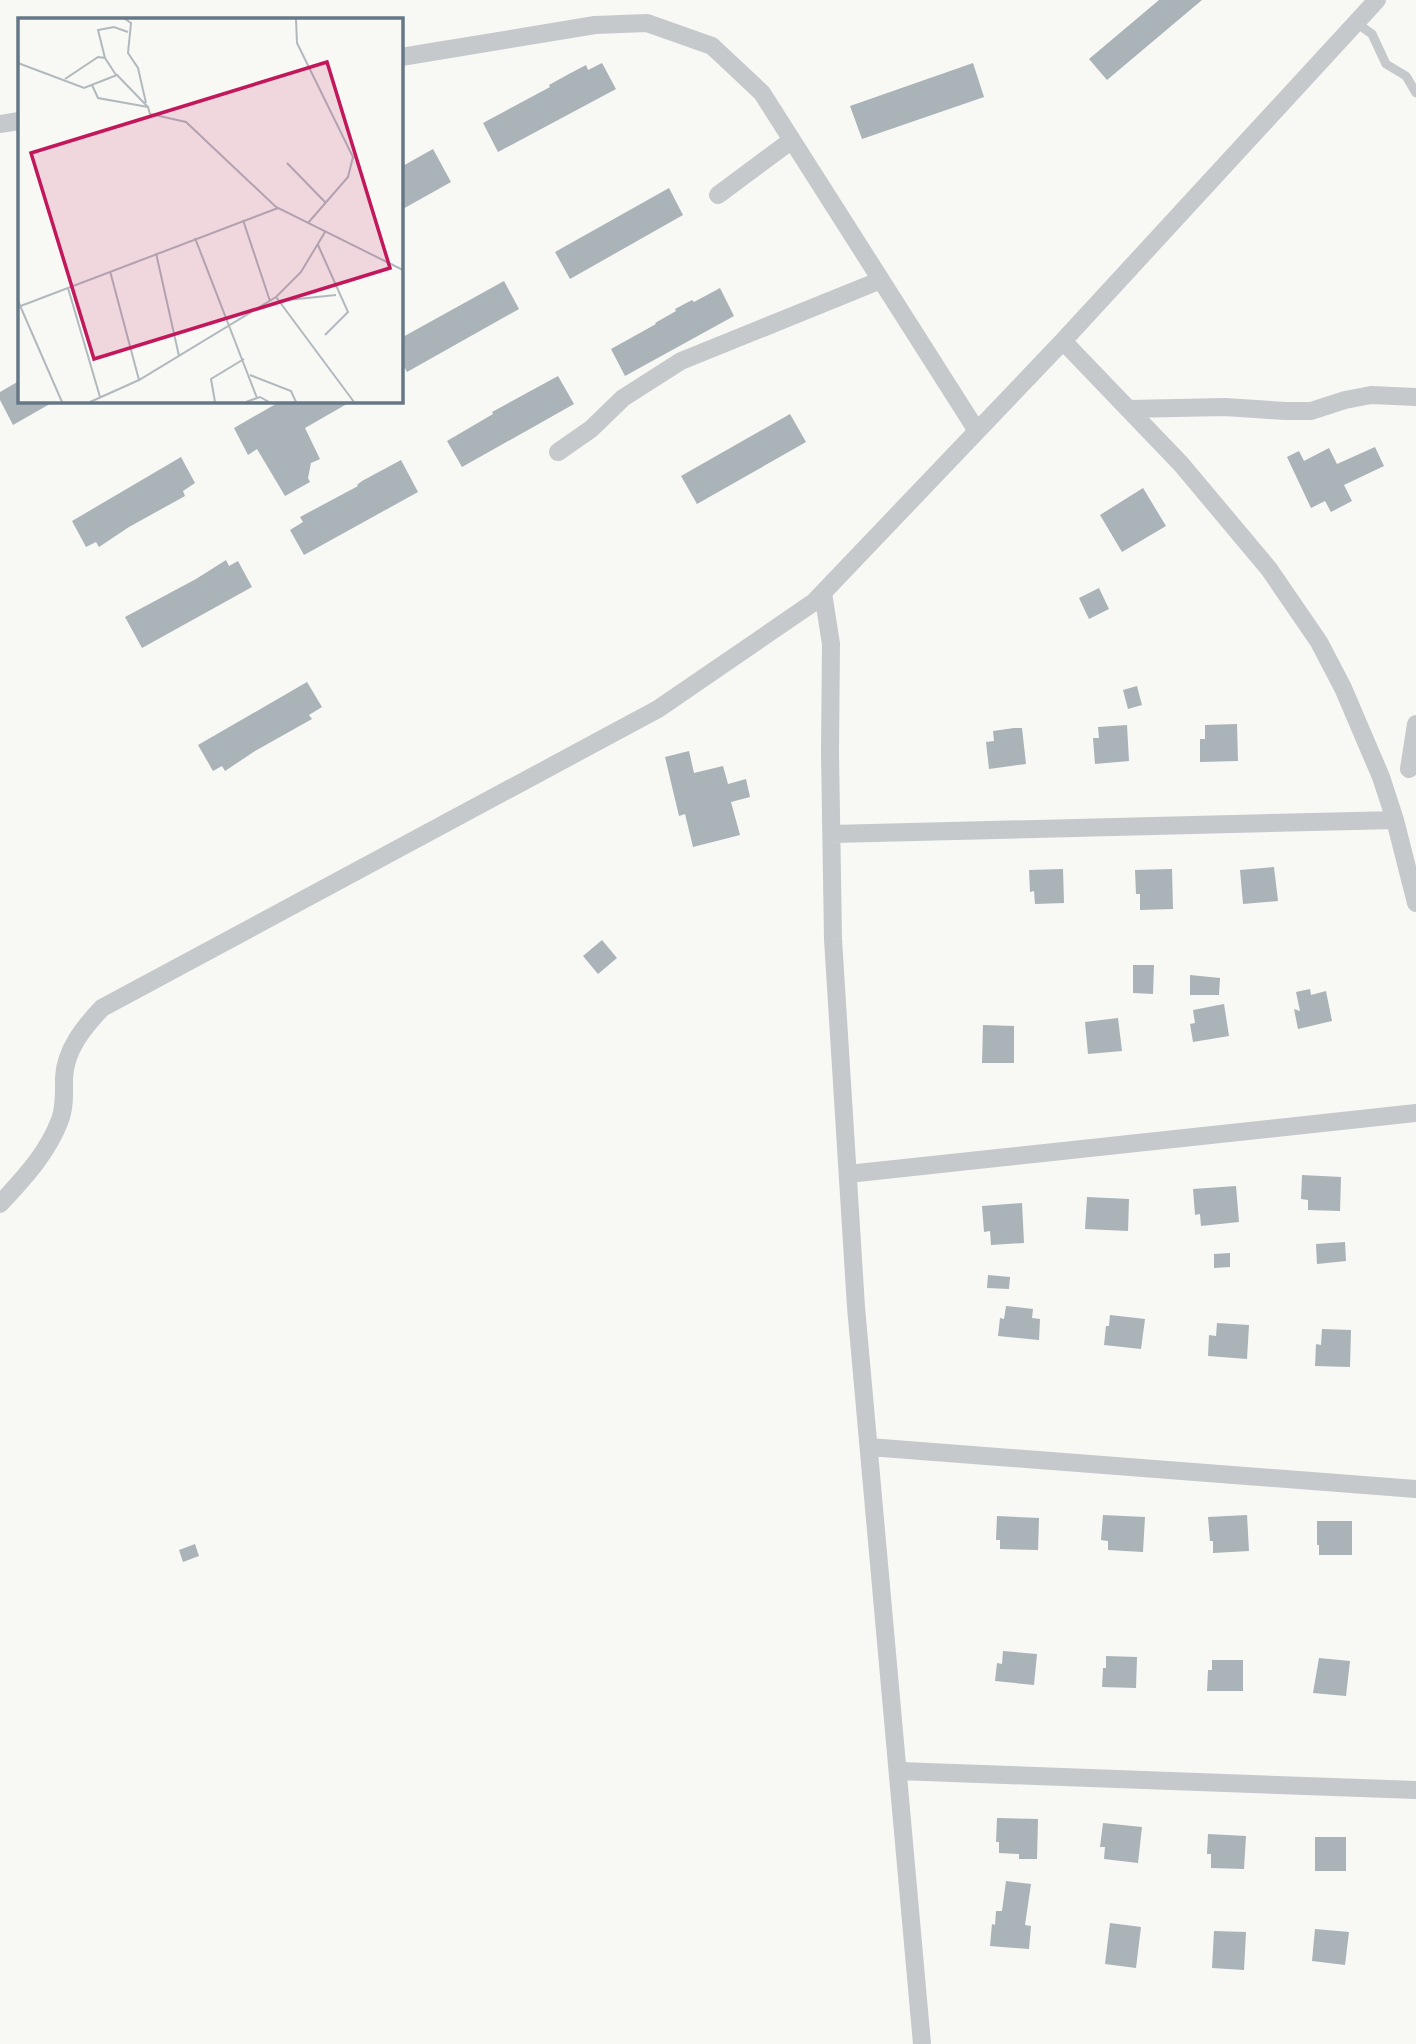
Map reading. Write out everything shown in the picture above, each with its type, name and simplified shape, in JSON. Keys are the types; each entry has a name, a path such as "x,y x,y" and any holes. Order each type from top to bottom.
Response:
{"street":[{"path":"0,1203 33,1168 48,1145 61,1118 66,1067 76,1040 83,1028 102,1008 658,709 814,603 1063,341 1377,0"},
{"path":"402,57 595,25 647,23 712,46 762,93 977,431"},
{"path":"0,124 18,121"},
{"path":"718,195 792,140"},
{"path":"558,452 591,429 624,398 681,361 881,280"},
{"path":"1063,341 1190,475 1269,569 1319,642 1343,688 1381,778 1395,820 1416,903"},
{"path":"1128,409 1226,407 1311,411 1371,395 1416,397"},
{"path":"823,593 831,644 833,939 856,1307 922,2044"},
{"path":"1381,778 1412,767 1416,724"},
{"path":"832,834 1395,820"},
{"path":"848,1174 1416,1113"},
{"path":"869,1447 1416,1489"},
{"path":"899,1771 1416,1790"}],"lane":[{"path":"1355,22 1372,34 1386,64 1406,76 1416,93"}],"building":[{"path":"1159,0 1202,0 1107,80 1089,59"},
{"path":"602,63 616,89 498,152 483,123 586,65 588,70"},
{"path":"973,63 984,97 862,139 850,106"},
{"path":"433,149 451,182 402,209 402,166"},
{"path":"669,188 683,215 570,279 555,252"},
{"path":"504,281 519,309 407,372 402,363 402,337"},
{"path":"720,288 734,316 625,376 611,349 656,324 676,311 675,309"},
{"path":"558,376 574,404 462,467 447,441 493,414 492,412"},
{"path":"18,382 18,402 53,402 13,425 0,400 0,392"},
{"path":"279,402 350,402 305,428 320,459 311,463 308,478 310,482 285,496 257,449 248,455 234,428"},
{"path":"790,414 806,442 697,504 681,476"},
{"path":"1375,447 1384,466 1344,485 1352,501 1331,512 1325,501 1311,508 1287,457 1299,451 1304,461 1329,448 1337,464"},
{"path":"181,457 195,483 183,491 185,496 99,547 96,542 86,547 72,521"},
{"path":"401,460 418,492 304,555 290,530 303,522 300,517"},
{"path":"1143,488 1166,526 1122,552 1100,515"},
{"path":"226,560 229,566 238,561 252,587 142,648 125,617"},
{"path":"1099,588 1109,609 1089,619 1079,598"},
{"path":"307,682 322,707 309,715 312,719 225,771 222,766 213,771 198,745"},
{"path":"1137,686 1142,705 1128,709 1123,690"},
{"path":"1237,724 1238,761 1200,762 1200,739 1205,739 1205,725"},
{"path":"1127,725 1129,761 1095,764 1093,738 1099,738 1098,727"},
{"path":"1022,728 1026,764 989,769 986,742 994,741 993,731"},
{"path":"689,751 694,773 723,766 728,784 746,779 750,797 731,802 740,835 693,847 685,814 679,816 665,757"},
{"path":"1274,867 1278,901 1243,904 1240,870"},
{"path":"1063,869 1064,903 1035,904 1034,891 1030,892 1029,870"},
{"path":"1172,869 1173,909 1140,910 1135,870"},
{"path":"602,940 617,958 598,974 583,956"},
{"path":"1133,965 1154,965 1153,994 1133,993"},
{"path":"1190,975 1220,978 1219,995 1190,995"},
{"path":"1310,989 1311,995 1326,991 1332,1021 1298,1029 1294,1009 1300,1011 1296,992"},
{"path":"1224,1004 1229,1036 1193,1042 1190,1024 1195,1023 1193,1010"},
{"path":"1118,1018 1122,1051 1088,1054 1085,1022"},
{"path":"983,1025 1014,1026 1014,1063 982,1063"},
{"path":"1302,1175 1341,1177 1340,1211 1308,1210 1308,1200 1301,1199"},
{"path":"1236,1186 1239,1222 1201,1226 1200,1214 1195,1215 1193,1189"},
{"path":"1087,1197 1129,1199 1128,1231 1085,1229"},
{"path":"1022,1203 1024,1243 991,1245 990,1231 984,1232 982,1206"},
{"path":"1345,1242 1346,1261 1317,1264 1316,1244"},
{"path":"1230,1253 1230,1267 1214,1268 1214,1254"},
{"path":"988,1275 1010,1277 1009,1289 987,1288"},
{"path":"1006,1306 1033,1309 1032,1318 1040,1319 1039,1340 998,1336 1000,1318 1004,1319"},
{"path":"1110,1315 1145,1319 1141,1349 1104,1345"},
{"path":"1217,1323 1249,1325 1247,1359 1208,1356 1209,1335 1216,1336"},
{"path":"1322,1329 1351,1330 1350,1367 1315,1366 1316,1344 1321,1345"},
{"path":"1103,1515 1145,1517 1143,1552 1108,1550 1108,1541 1101,1540"},
{"path":"1247,1515 1249,1551 1213,1553 1208,1517"},
{"path":"997,1516 1039,1518 1038,1550 1000,1549 1000,1540 996,1540"},
{"path":"1317,1521 1352,1521 1352,1555 1319,1555"},
{"path":"195,1544 199,1556 183,1562 179,1550"},
{"path":"1003,1651 1037,1654 1034,1685 995,1681 997,1663 1002,1664"},
{"path":"1106,1656 1137,1657 1136,1688 1102,1687"},
{"path":"1319,1658 1350,1661 1346,1696 1313,1693"},
{"path":"1212,1660 1243,1660 1243,1691 1207,1691 1208,1670 1212,1670"},
{"path":"997,1818 1038,1819 1037,1859 1019,1859 1019,1854 999,1853 999,1842 996,1842"},
{"path":"1103,1823 1142,1827 1138,1863 1104,1859 1105,1847 1100,1847"},
{"path":"1208,1834 1246,1836 1244,1869 1211,1868 1211,1854 1207,1854"},
{"path":"1315,1837 1346,1837 1346,1871 1315,1871"},
{"path":"1006,1881 1031,1884 1025,1925 1031,1926 1029,1949 990,1946 992,1924 995,1925 996,1911 1002,1911"},
{"path":"1110,1923 1141,1927 1136,1968 1105,1964"},
{"path":"1315,1929 1349,1932 1345,1965 1312,1961"},
{"path":"1214,1931 1246,1932 1244,1970 1212,1968"}]}
